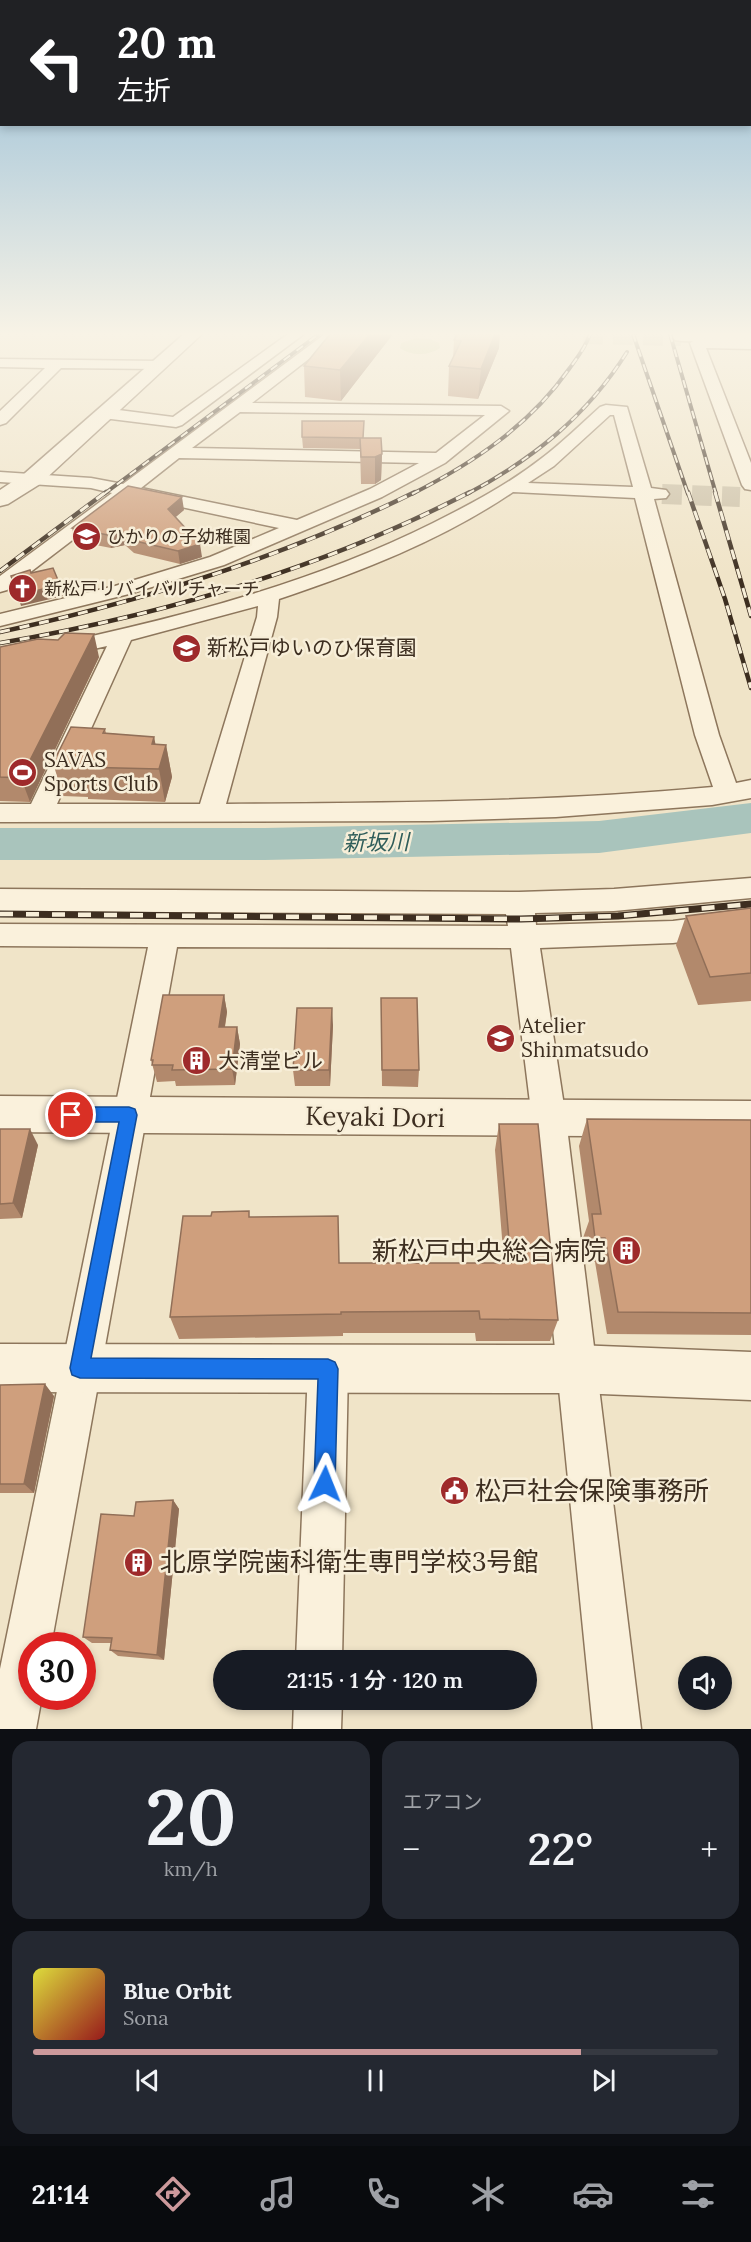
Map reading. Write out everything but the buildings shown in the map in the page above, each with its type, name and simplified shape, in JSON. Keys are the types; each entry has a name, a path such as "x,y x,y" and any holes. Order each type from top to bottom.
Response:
{"street":[{"path":"0,499 32,478 101,415"},
{"path":"117,415 176,422 186,415"},
{"path":"0,586 226,415"},
{"path":"0,621 122,590 217,561 376,493 440,459 496,415"},
{"path":"0,663 122,637 269,595 397,547 465,515 511,488 562,453 601,415"},
{"path":"0,813 431,812 556,808 712,796 739,790 707,735 652,494 623,415"},
{"path":"721,415 747,493"},
{"path":"176,453 440,459"},
{"path":"0,477 92,483 299,526"},
{"path":"511,488 652,494"},
{"path":"210,814 267,617 269,595"},
{"path":"40,813 122,637"},
{"path":"0,900 519,903 614,900 751,888"},
{"path":"519,903 549,1119 617,1729"},
{"path":"0,935 525,938 673,932 751,922"},
{"path":"12,1729 164,937"},
{"name":"Keyaki Dori","path":"0,1114 751,1119"},
{"path":"0,1368 576,1369 751,1376"},
{"path":"319,1650 328,1369"},
{"path":"317,1729 318,1710"}],"waterway":[{"name":"新坂川","path":"0,844 265,844 599,837 751,818"}],"tunnel":[{"path":"662,494 740,497"}],"railway":[{"path":"104,494 211,415"},
{"path":"412,494 478,456 529,415"},
{"path":"467,494 536,451 577,415"},
{"path":"661,415 688,494"},
{"path":"693,415 716,494"},
{"path":"0,571 106,492"},
{"path":"0,632 107,606 212,575 314,537 415,492"},
{"path":"0,643 121,618 241,586 357,544 470,492"},
{"path":"688,492 725,599 751,688"},
{"path":"715,492 751,616"},
{"path":"0,914 521,919 618,916 751,904"}],"place":[{"name":"ひかりの子幼稚園","path":"86,537"},
{"name":"新松戸リバイバルチャーチ","path":"23,589"},
{"name":"新松戸ゆいのひ保育園","path":"186,648"},
{"name":"SAVAS Sports Club","path":"23,772"},
{"name":"Atelier Shinmatsudo","path":"500,1038"},
{"name":"大清堂ビル","path":"197,1061"},
{"name":"新松戸中央総合病院","path":"627,1251"},
{"name":"松戸社会保険事務所","path":"454,1491"},
{"name":"北原学院歯科衛生専門学校3号館","path":"139,1562"}],"route":[{"path":"71,1115 129,1115 80,1368 328,1369 325,1484"}]}
